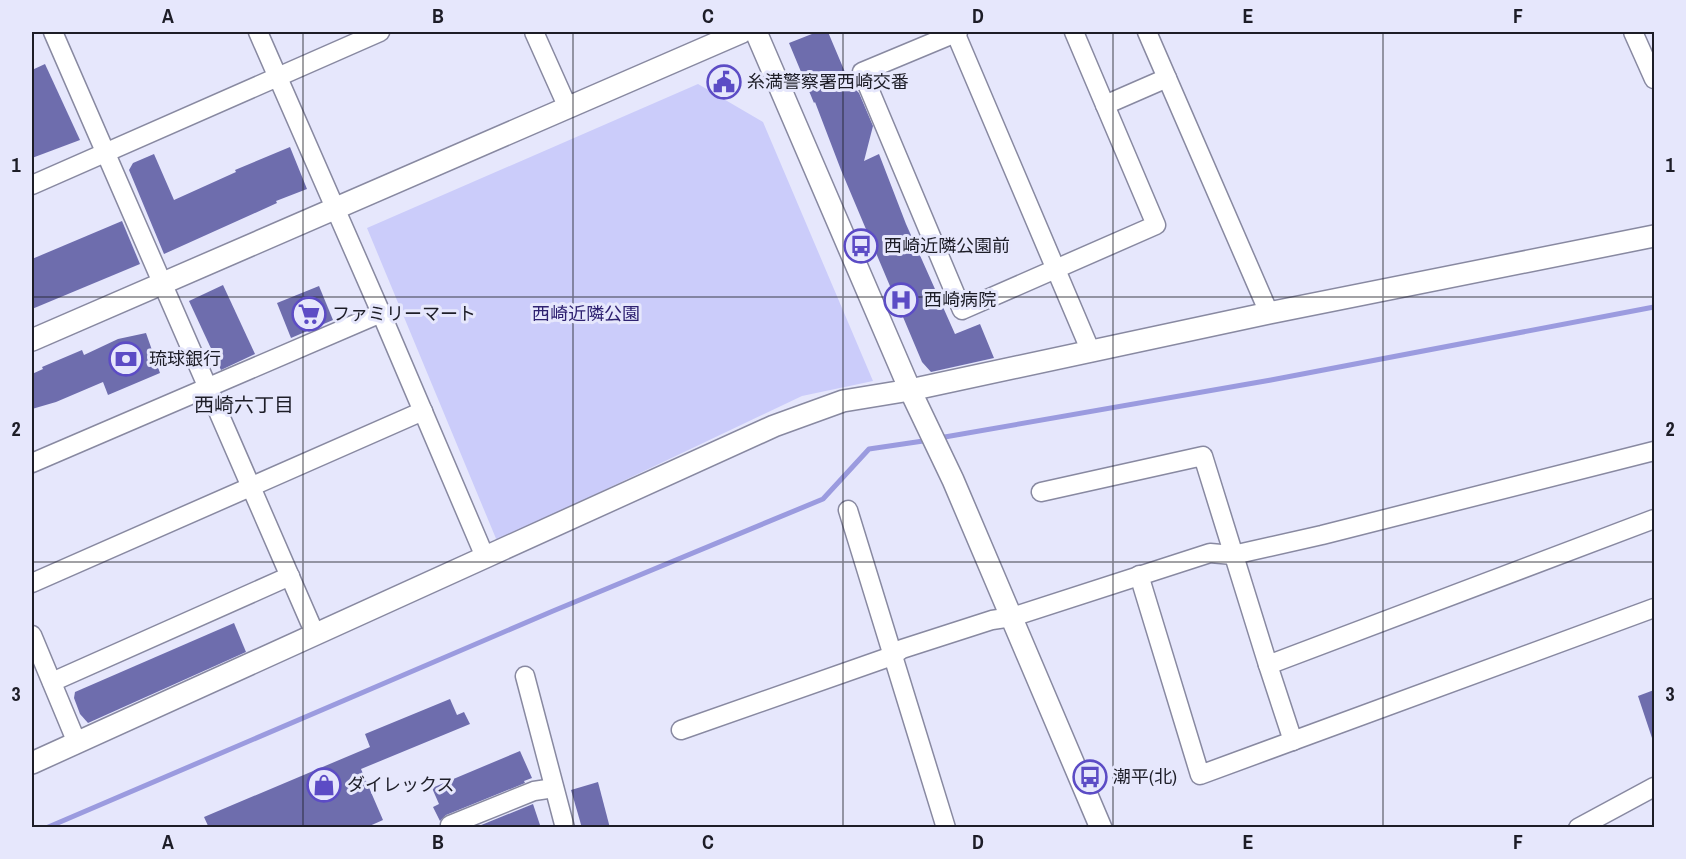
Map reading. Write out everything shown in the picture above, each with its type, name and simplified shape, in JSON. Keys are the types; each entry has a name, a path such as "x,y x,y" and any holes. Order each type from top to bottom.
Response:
{"street":[{"path":"53,32 315,634"},
{"path":"258,32 485,557"},
{"path":"32,185 380,32"},
{"path":"534,32 568,108"},
{"path":"32,340 742,32"},
{"path":"756,32 910,390 953,480 1101,828"},
{"path":"1074,32 1156,225 1055,268 962,310 862,72 956,32 1055,268 1091,352"},
{"path":"1147,32 1269,313"},
{"path":"1633,32 1654,79"},
{"path":"1105,105 1167,78"},
{"path":"32,763 774,426 843,401 910,390 1269,313 1654,236"},
{"path":"32,463 381,312"},
{"path":"32,583 423,411"},
{"path":"681,730 892,656 902,649 992,620 1012,617 1210,553 1233,555 1322,535 1654,451"},
{"path":"1041,492 1203,456 1293,741"},
{"path":"848,510 946,828"},
{"path":"1268,665 1654,519"},
{"path":"1139,575 1200,775 1654,608"},
{"path":"52,682 290,576"},
{"path":"32,635 76,743"},
{"path":"525,676 565,828"},
{"path":"1578,828 1654,787"},
{"path":"450,825 534,791 554,788"}],"green space":[{"name":"西崎近隣公園","path":"698,84 763,122 873,381 802,396 497,541 367,228"}],"building":[{"path":"817,32 828,32 850,84 859,93 873,126 864,161 879,154 906,224 955,334 980,324 994,358 931,372 922,362 789,43"},
{"path":"45,64 80,140 32,158 32,70"},
{"path":"728,73 736,76 739,84 736,92 728,95 720,92 717,84 720,76"},
{"path":"290,147 307,189 276,201 277,203 164,254 129,170 133,163 154,154 174,200 236,172 235,170"},
{"path":"122,221 140,264 32,309 32,259"},
{"path":"223,285 255,354 221,370 189,301"},
{"path":"319,286 333,320 291,338 277,303"},
{"path":"146,333 160,373 108,395 103,382 56,402 32,409 32,374 43,369 42,367 82,350 84,355 118,339"},
{"path":"234,623 246,652 88,723 80,714 74,698 75,692"},
{"path":"1654,690 1654,737 1652,738 1638,696"},
{"name":"ダイレックス","path":"450,699 457,715 464,712 470,724 361,769 383,820 365,828 209,828 204,817 370,747 365,734"},
{"path":"520,751 532,778 524,781 525,783 446,815 440,821 433,807 439,804 432,788"},
{"path":"598,782 610,828 582,828 571,790"},
{"path":"533,804 541,828 474,828"}],"waterway":[{"path":"939,438 1271,380 1654,307"},
{"path":"46,828 553,611 823,499 869,449 930,440"}],"place":[{"name":"糸満警察署西崎交番","path":"724,82"},
{"name":"西崎近隣公園前","path":"861,246"},
{"name":"西崎病院","path":"901,300"},
{"name":"ファミリーマート","path":"309,314"},
{"name":"琉球銀行","path":"126,359"},
{"name":"潮平(北)","path":"1090,777"},
{"name":"ダイレックス","path":"324,785"}],"district":[{"name":"西崎六丁目","path":"244,405"}]}
